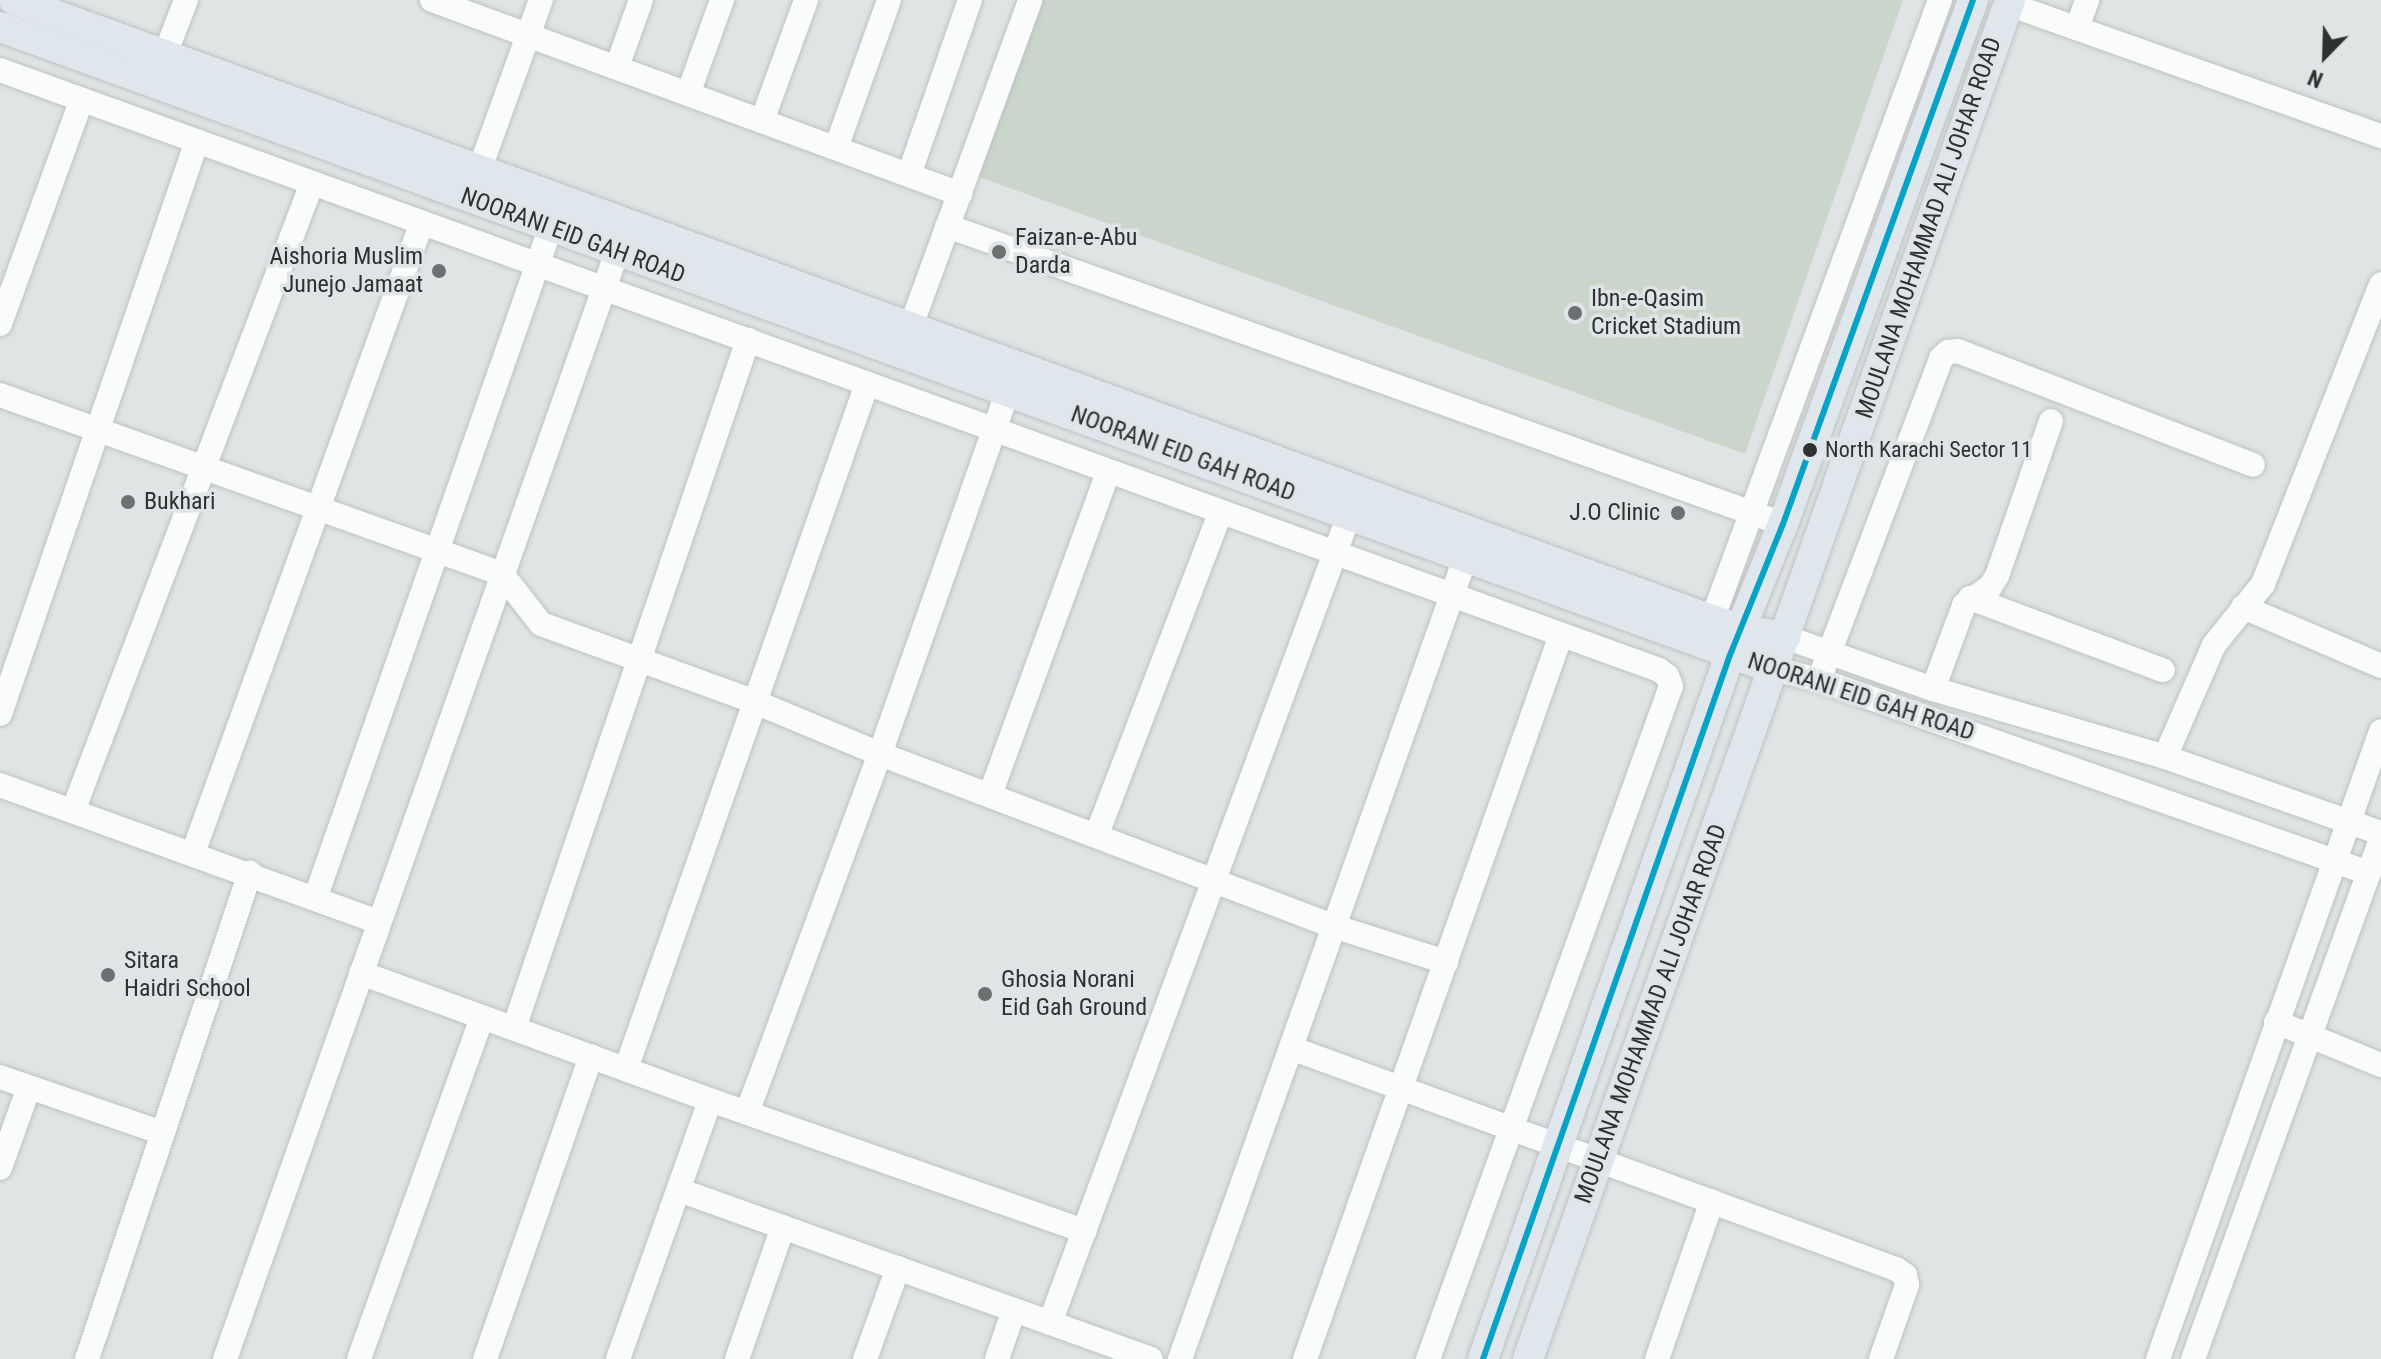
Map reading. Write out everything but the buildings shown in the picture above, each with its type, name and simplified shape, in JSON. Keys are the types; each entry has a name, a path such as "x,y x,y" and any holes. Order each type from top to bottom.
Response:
{"main road":[{"name":"NOORANI EID GAH ROAD","path":"14,0 1712,620 1774,669"},
{"path":"1483,1359 1736,642 1783,524 1973,0"},
{"name":"MOULANA MOHAMMAD ALI JOHAR ROAD","path":"1528,1359 2009,2"},
{"name":"NOORANI EID GAH ROAD","path":"0,27 550,229 1466,556 1736,642 1785,637"}],"street":[{"path":"164,57 186,0"},
{"path":"479,171 541,0"},
{"path":"617,67 641,0"},
{"path":"688,94 722,0"},
{"path":"762,121 806,0"},
{"path":"836,148 889,0"},
{"path":"909,175 970,0"},
{"path":"911,326 1030,0"},
{"path":"1712,620 1940,0"},
{"path":"2077,28 2087,0"},
{"path":"440,1 960,194"},
{"path":"2009,2 2381,136"},
{"path":"0,70 1659,670 1667,676 1671,686 1514,1129 1428,1359"},
{"path":"0,324 82,99"},
{"path":"0,714 197,141"},
{"path":"73,811 312,183"},
{"path":"193,853 422,222"},
{"path":"947,226 1783,524"},
{"path":"315,899 550,229"},
{"path":"225,1359 602,287 617,252"},
{"path":"2165,757 2214,645 2263,584 2381,284"},
{"path":"514,1028 748,340"},
{"path":"1819,680 1941,358 1948,352 1958,351 2253,465"},
{"path":"626,1069 867,384"},
{"path":"747,1113 880,754 1008,390"},
{"path":"0,395 502,574 541,624 755,702 880,754 1333,926 1446,962"},
{"path":"1933,689 1964,605 1990,587 1997,576 2051,421"},
{"path":"990,795 1108,472"},
{"path":"1097,834 1220,513"},
{"path":"1050,1323 1349,515"},
{"path":"1180,1359 1466,556"},
{"path":"1970,598 2163,670"},
{"path":"2243,607 2381,666"},
{"path":"1305,1359 1561,635"},
{"name":"NOORANI EID GAH ROAD","path":"1785,637 1933,689 2165,757 2381,833"},
{"name":"NOORANI EID GAH ROAD","path":"1774,669 1819,680 2369,873"},
{"path":"2158,1359 2381,731"},
{"path":"0,785 379,922"},
{"path":"2193,1359 2381,839"},
{"path":"87,1359 250,873"},
{"path":"361,973 710,1100 1085,1231"},
{"path":"359,1359 482,1017"},
{"path":"2276,1022 2381,1065"},
{"path":"1291,1048 1896,1269 1905,1275 1907,1285 1881,1359"},
{"path":"485,1359 591,1056"},
{"path":"0,1077 163,1133"},
{"path":"0,1168 29,1087"},
{"path":"618,1359 710,1100"},
{"path":"679,1190 1137,1357"},
{"path":"1657,1359 1712,1201"},
{"path":"737,1359 783,1227"},
{"path":"865,1359 898,1268"},
{"path":"997,1359 1014,1310"}],"shaded area":[{"name":"Ibn-e-Qasim Cricket Stadium","path":"1030,0 1903,0 1745,454 968,173"}],"transit line":[{"path":"1483,1359 1730,655 1783,524 1973,0"}],"place":[{"name":"Faizan-e-Abu Darda","path":"999,252"},
{"name":"Aishoria Muslim Junejo Jamaat","path":"439,271"},
{"name":"Ibn-e-Qasim Cricket Stadium","path":"1575,313"},
{"name":"North Karachi Sector 11","path":"1810,450"},
{"name":"Bukhari","path":"128,502"},
{"name":"J.O Clinic","path":"1678,513"},
{"name":"Sitara Haidri School","path":"108,975"},
{"name":"Ghosia Norani Eid Gah Ground","path":"985,994"}]}
